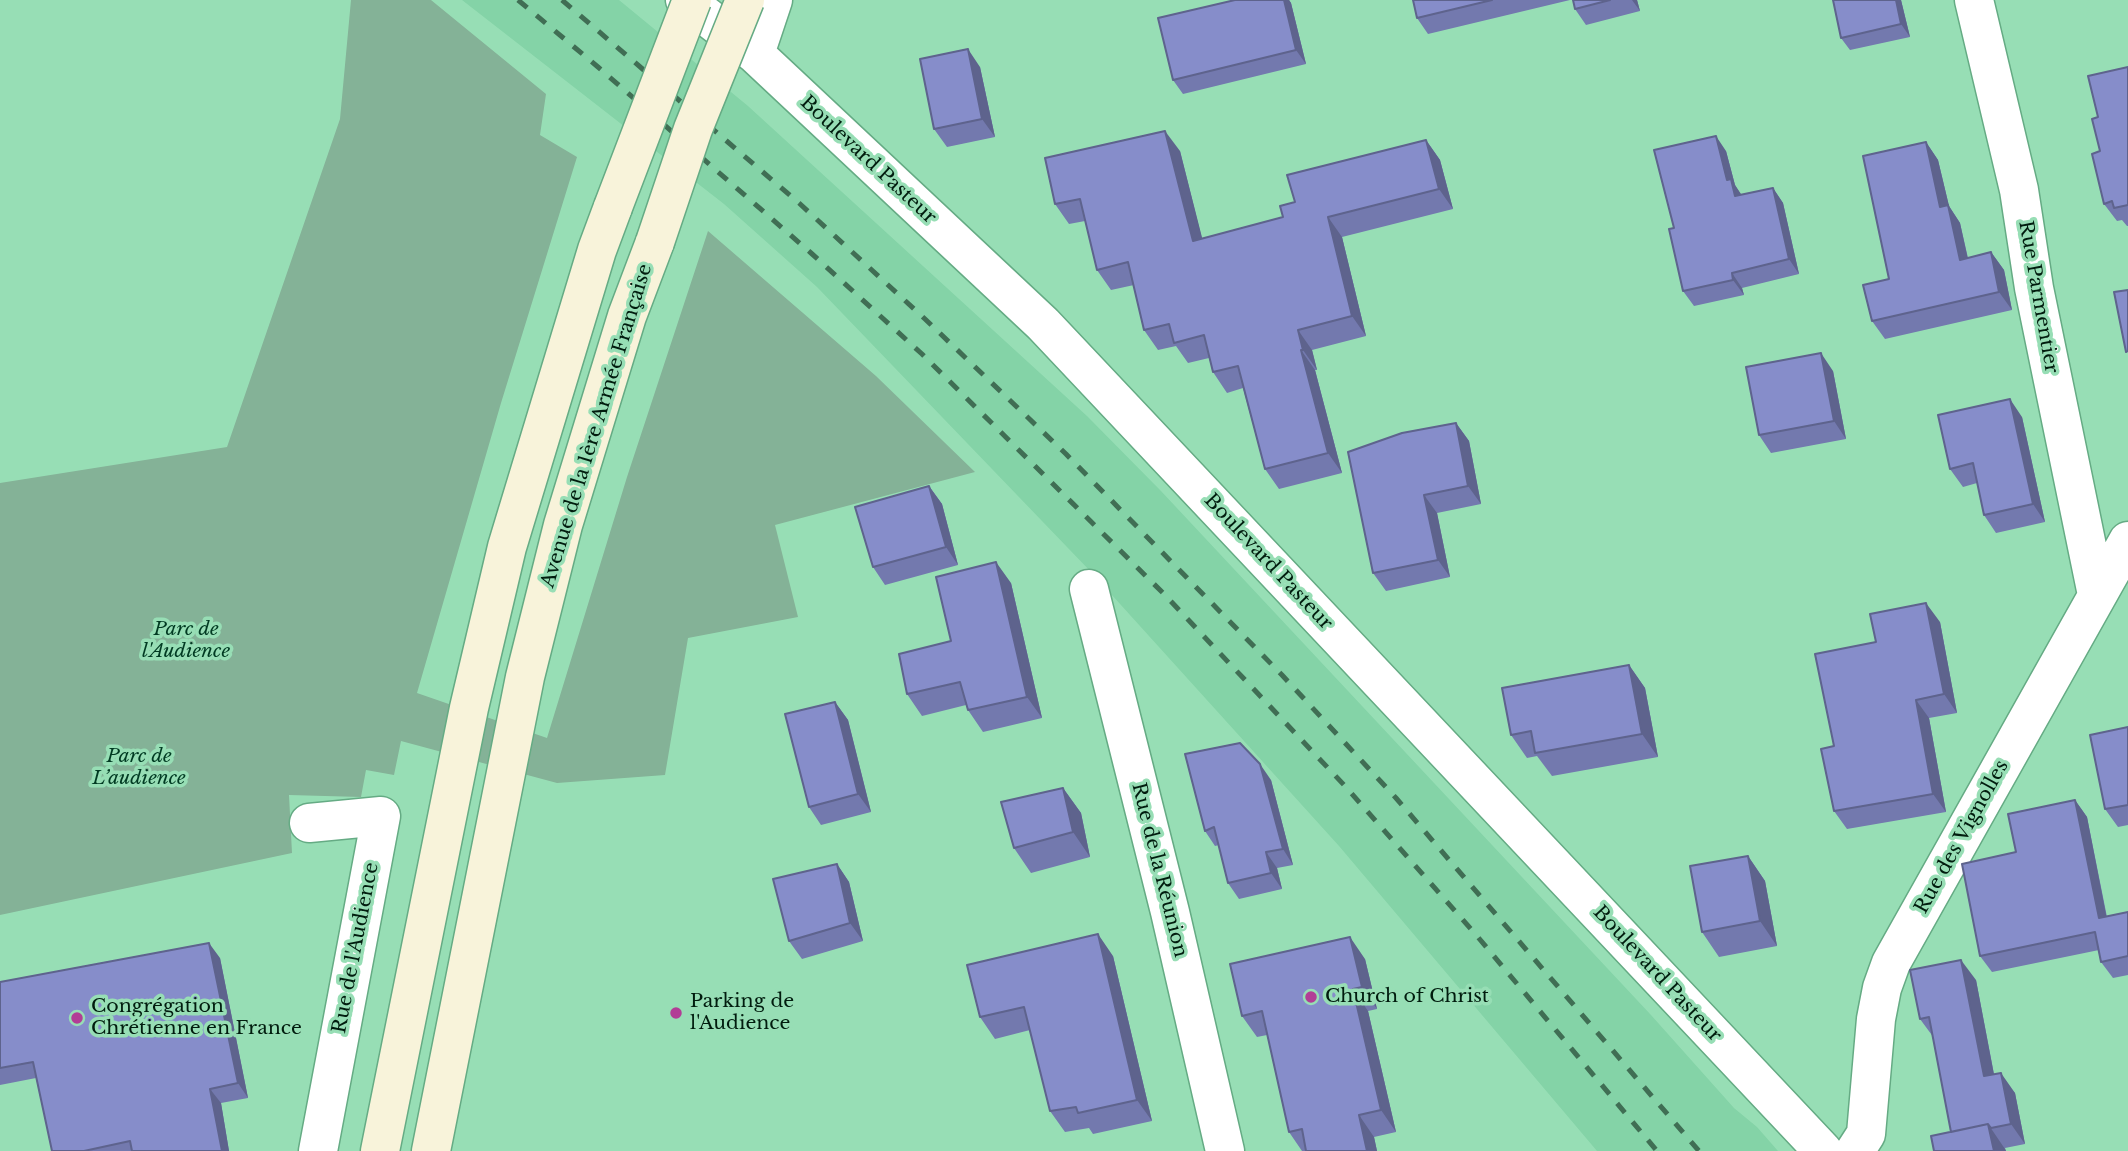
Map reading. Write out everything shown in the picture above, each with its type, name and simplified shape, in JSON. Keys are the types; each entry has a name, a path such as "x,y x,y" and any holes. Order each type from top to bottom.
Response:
{"main road":[{"path":"380,1151 467,721 507,547 597,250 692,0"},
{"name":"Avenue de la 1ère Armée Française","path":"431,1151 525,677 563,526 627,316 693,129 745,0"}],"street":[{"name":"Boulevard Pasteur","path":"685,0 755,54 1043,324 1823,1151"},
{"path":"755,54 773,0"},
{"name":"Rue Parmentier","path":"1974,0 2020,190 2034,288 2097,595"},
{"name":"Rue des Vignolles","path":"1855,1151 1866,1134 1876,1019 1882,988 1891,964 2128,541"},
{"name":"Rue de la Réunion","path":"1089,589 1170,912 1226,1151"},
{"name":"Rue de l'Audience","path":"309,823 381,816 318,1151"}],"shaded area":[{"path":"462,0 619,0 748,106 1087,416 1161,491 1651,1015 1734,1108 1757,1127 1778,1151 1597,1151 1339,846 1092,573 817,287 724,204"}],"green space":[{"name":"Parc de l'Audience","path":"351,0 431,0 546,94 540,135 577,157 501,403 417,693 547,738 627,477 708,231 876,376 975,472 775,525 798,617 688,638 665,775 557,783 401,741 394,775 366,770 361,797 289,795 292,853 0,915 0,483 227,447 340,119"}],"building":[{"path":"1235,0 1284,0 1296,50 1173,80 1158,18"},
{"path":"1413,0 1492,0 1417,18"},
{"path":"1573,0 1610,0 1575,9"},
{"path":"1833,0 1896,0 1901,24 1841,38"},
{"path":"968,49 982,119 934,129 920,59"},
{"path":"2128,67 2128,205 2114,208 2112,201 2104,204 2092,154 2100,151 2092,119 2098,117 2088,76"},
{"path":"1165,131 1193,241 1283,217 1280,206 1295,202 1287,175 1426,140 1439,189 1328,217 1352,316 1298,330 1328,453 1265,469 1238,366 1213,372 1204,335 1174,343 1169,324 1144,330 1128,262 1097,270 1080,199 1055,204 1045,158"},
{"path":"1716,136 1727,180 1731,179 1735,196 1773,188 1789,259 1732,273 1733,280 1683,291 1669,229 1674,228 1654,150"},
{"path":"1926,142 1940,207 1948,205 1960,260 1991,252 1999,292 1872,321 1863,285 1889,279 1863,156"},
{"path":"2128,290 2128,351 2126,352 2114,292"},
{"path":"1821,353 1834,421 1759,435 1746,367"},
{"path":"2010,399 2033,504 1984,515 1973,463 1950,469 1938,415"},
{"path":"1456,423 1468,486 1424,495 1438,560 1373,573 1348,452 1402,433"},
{"path":"929,486 946,547 873,567 855,507"},
{"path":"996,562 1027,697 968,710 960,682 907,694 899,654 951,641 936,577"},
{"path":"1926,603 1944,694 1916,700 1933,794 1834,811 1821,749 1834,746 1815,654 1876,642 1870,614"},
{"path":"1629,665 1642,734 1535,753 1531,731 1511,735 1502,688"},
{"path":"835,702 858,794 809,807 785,714"},
{"path":"2128,727 2128,805 2105,809 2090,735"},
{"path":"1240,743 1260,764 1283,849 1266,852 1271,873 1228,883 1214,827 1205,831 1185,754"},
{"path":"1063,788 1073,832 1014,848 1001,802"},
{"path":"2075,800 2099,918 2128,912 2128,956 2101,962 2095,932 1980,956 1962,864 2016,852 2008,814"},
{"path":"1748,856 1760,921 1702,932 1690,866"},
{"path":"837,864 850,923 789,941 773,879"},
{"path":"1098,934 1137,1100 1078,1113 1076,1107 1050,1111 1024,1007 980,1017 967,965"},
{"path":"1350,937 1362,987 1353,989 1381,1110 1359,1115 1367,1151 1306,1151 1302,1129 1289,1132 1262,1011 1242,1016 1230,964"},
{"path":"209,943 238,1083 210,1089 222,1151 132,1151 130,1141 84,1151 52,1151 33,1062 0,1068 0,982"},
{"path":"1961,960 1984,1076 2001,1073 2011,1124 1991,1128 1988,1124 1951,1132 1929,1017 1920,1019 1910,970"},
{"path":"1988,1124 1994,1151 1934,1151 1931,1136"}],"railway":[{"path":"518,0 811,253 922,354 1164,594 1345,786 1477,936 1657,1151"},
{"path":"562,0 799,203 1066,454 1282,675 1396,798 1699,1151"}],"place":[{"name":"Church of Christ","path":"1311,997"},
{"name":"Parking de l'Audience","path":"676,1013"},
{"name":"Congrégation Chrétienne en France","path":"77,1018"}],"park label":[{"name":"Parc de L’audience","path":"139,768"}]}
